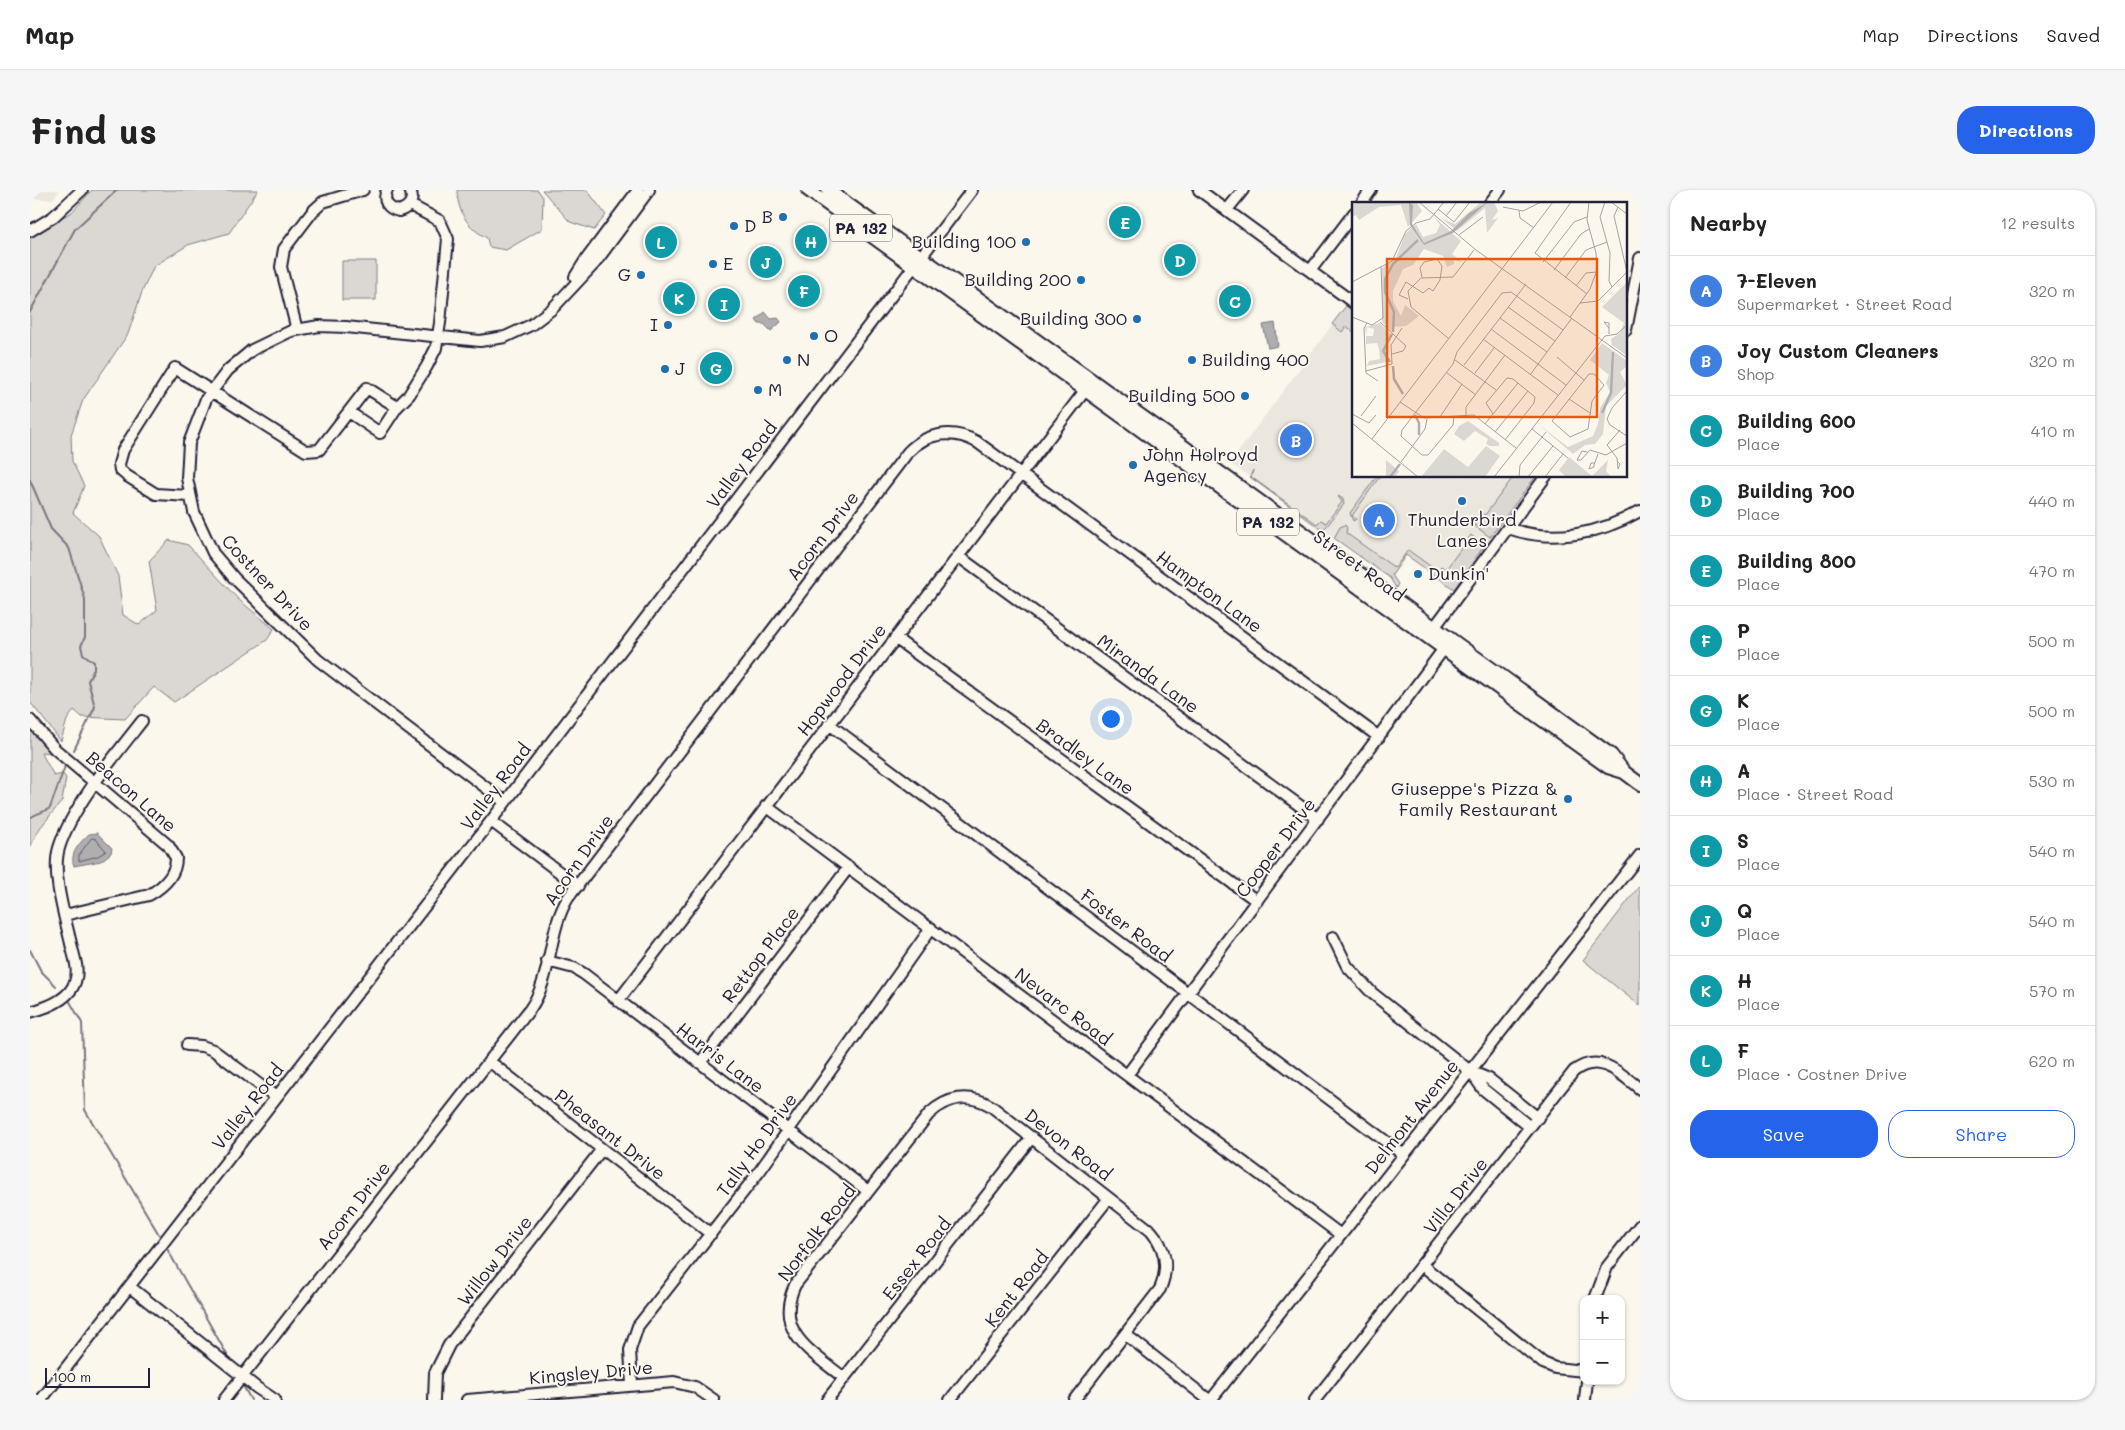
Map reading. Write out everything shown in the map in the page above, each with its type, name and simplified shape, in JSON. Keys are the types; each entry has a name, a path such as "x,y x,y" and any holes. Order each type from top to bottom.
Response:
{"main road":[{"name":"Street Road","path":"808,190 918,262 1431,632 1608,767 1624,772 1640,784"},
{"name":"Street Road","path":"828,190 918,262"}],"street":[{"path":"30,230 53,217 82,190"},
{"path":"297,330 281,267 284,249 313,211 323,202 363,190"},
{"path":"387,190 385,201 388,207 399,211 410,205 412,200 410,190"},
{"name":"Costner Drive","path":"567,291 585,261 638,190"},
{"name":"Costner Drive","path":"505,802 318,660 213,553 199,528 189,496 187,467 189,443 196,420 210,392 228,370 245,354 268,341 297,330 319,326 346,327 480,341 505,337 531,325 542,317 595,263 649,190"},
{"name":"Valley Road","path":"41,1400 491,821 972,190"},
{"path":"1199,190 1352,302"},
{"path":"1227,210 1242,190"},
{"path":"1362,202 1371,190"},
{"path":"1491,202 1500,190"},
{"path":"349,412 380,433 397,407 420,378 432,357 438,338 448,239 440,221 410,205"},
{"path":"1310,271 1352,216"},
{"path":"1628,312 1631,285 1640,258"},
{"path":"189,496 156,494 120,470 119,459 175,368 266,428 312,452 319,450 367,388 397,407"},
{"name":"Hopwood Drive","path":"618,1001 1089,385"},
{"name":"Acorn Drive","path":"224,1400 538,997 560,913 578,886 913,447 935,435 963,436 977,442 1020,474"},
{"name":"Hampton Lane","path":"1020,474 1379,737"},
{"path":"1431,632 1545,478"},
{"path":"1508,528 1543,536 1571,535 1609,526 1640,511"},
{"name":"Miranda Lane","path":"958,556 1318,819"},
{"name":"Bradley Lane","path":"895,638 1257,901"},
{"name":"Cooper Drive","path":"1127,1075 1447,644"},
{"name":"Beacon Lane","path":"30,720 56,748 168,845 176,858 176,864 171,876 158,890 149,895 65,915"},
{"path":"30,1012 50,1007 71,991 76,982 76,965 56,871 57,858 64,836 96,782 142,721"},
{"name":"Foster Road","path":"829,724 1404,1155"},
{"name":"Nevarc Road","path":"766,806 1341,1235"},
{"path":"491,821 578,886"},
{"name":"Delmont Avenue","path":"1210,1400 1640,855"},
{"name":"Rettop Place","path":"700,1063 849,868"},
{"name":"Tally Ho Drive","path":"632,1385 630,1350 638,1326 759,1172 931,928"},
{"path":"1333,937 1347,966 1365,987 1470,1071 1489,1080 1538,1118"},
{"name":"Harris Lane","path":"547,961 574,968 868,1191"},
{"path":"187,1045 209,1048 276,1097"},
{"name":"Pheasant Drive","path":"489,1061 711,1234"},
{"name":"Villa Drive","path":"1315,1400 1574,1071 1586,1065 1606,1064 1640,1088"},
{"path":"1470,1071 1484,1089 1530,1128"},
{"name":"Devon Road","path":"898,1153 937,1107 952,1099 962,1098 987,1103 1151,1231 1162,1247 1166,1263 1164,1280 1148,1306 1074,1400"},
{"name":"Essex Road","path":"827,1400 1032,1137"},
{"name":"Willow Drive","path":"434,1400 436,1373 449,1345 602,1149"},
{"name":"Norfolk Road","path":"844,1378 802,1344 795,1336 788,1317 788,1304 794,1285 898,1153"},
{"name":"Kent Road","path":"950,1400 1109,1198"},
{"path":"1596,1295 1607,1267 1640,1225"},
{"path":"1422,1265 1543,1362 1555,1368 1580,1371"},
{"path":"130,1287 242,1377 275,1400"},
{"path":"1125,1334 1210,1400"},
{"name":"Kingsley Drive","path":"467,1400 540,1397 632,1385 678,1382 695,1387 714,1400"},
{"path":"1585,1400 1587,1385"}],"shaded area":[{"path":"30,190 60,190 53,199 30,199"},
{"path":"92,190 258,190 229,233 188,245 154,266 142,292 128,334 83,400 71,435 72,461 84,486 73,513 99,536 118,576 123,615 139,625 157,610 149,561 169,540 188,545 238,599 274,629 267,640 174,702 154,687 125,719 82,717 74,710 67,720 61,741 30,702 30,236 72,212"},
{"path":"457,190 538,190 543,198 542,229 506,250 489,247 487,238 474,229 465,218 459,206"},
{"path":"542,190 587,190 606,215 594,230 570,222"},
{"path":"342,261 376,261 376,300 342,300"},
{"path":"1346,306 1352,310 1352,478 1535,478 1454,589 1407,555 1390,578 1230,463"},
{"path":"1346,306 1352,310 1352,330 1346,326 1342,332 1332,324"},
{"path":"1253,470 1251,477 1317,524 1321,520 1326,523 1342,502 1338,496 1343,499 1344,504 1322,530 1250,477"},
{"path":"1376,478 1379,478 1352,516 1356,519 1353,521 1350,513"},
{"path":"1513,478 1534,478 1490,537 1475,526 1474,520 1480,513 1485,515"},
{"path":"1345,525 1347,528 1346,533 1395,568 1408,550 1437,571 1441,566 1446,569 1471,535 1484,546 1454,589 1406,555 1392,575 1398,584 1396,588 1390,578 1334,538 1340,527"},
{"path":"30,727 53,753 41,752 54,776 63,774 66,778 62,801 40,828 30,847"},
{"path":"1640,885 1640,1006 1583,960"}],"water":[{"path":"765,312 771,319 778,318 781,322 771,331 764,324 759,324 756,320"},
{"path":"1275,323 1278,346 1268,348 1263,325"},
{"path":"97,833 112,848 111,853 101,861 74,866 73,857 79,844 89,834"}],"waterway":[{"path":"30,312 75,229 117,190"},
{"path":"30,480 51,529 69,548 85,599 85,637 81,646 83,654 94,662 94,669 88,681 95,707 74,750"},
{"path":"30,818 50,808 65,766"},
{"path":"30,950 41,971 56,986"},
{"path":"69,1000 82,1023 85,1110 161,1238"},
{"path":"166,1247 230,1360"},
{"path":"241,1382 251,1400"}],"place":[{"name":"B","path":"783,217"},
{"name":"Building 800","path":"1125,222"},
{"name":"D","path":"734,226"},
{"name":"A","path":"811,241"},
{"name":"F","path":"661,242"},
{"name":"Building 100","path":"1026,242"},
{"name":"Building 700","path":"1180,260"},
{"name":"Q","path":"766,262"},
{"name":"E","path":"713,264"},
{"name":"G","path":"641,275"},
{"name":"Building 200","path":"1081,280"},
{"name":"P","path":"804,291"},
{"name":"H","path":"679,298"},
{"name":"Building 600","path":"1235,301"},
{"name":"S","path":"724,304"},
{"name":"Building 300","path":"1137,319"},
{"name":"I","path":"668,325"},
{"name":"O","path":"814,336"},
{"name":"N","path":"787,360"},
{"name":"Building 400","path":"1192,360"},
{"name":"K","path":"716,368"},
{"name":"J","path":"665,369"},
{"name":"M","path":"758,390"},
{"name":"Building 500","path":"1245,396"},
{"name":"Joy Custom Cleaners","path":"1296,440"},
{"name":"John Holroyd Agency","path":"1133,465"},
{"name":"Thunderbird Lanes","path":"1462,501"},
{"name":"7-Eleven","path":"1379,520"},
{"name":"Dunkin'","path":"1418,574"},
{"name":"Giuseppe's Pizza & Family Restaurant","path":"1568,799"}]}
